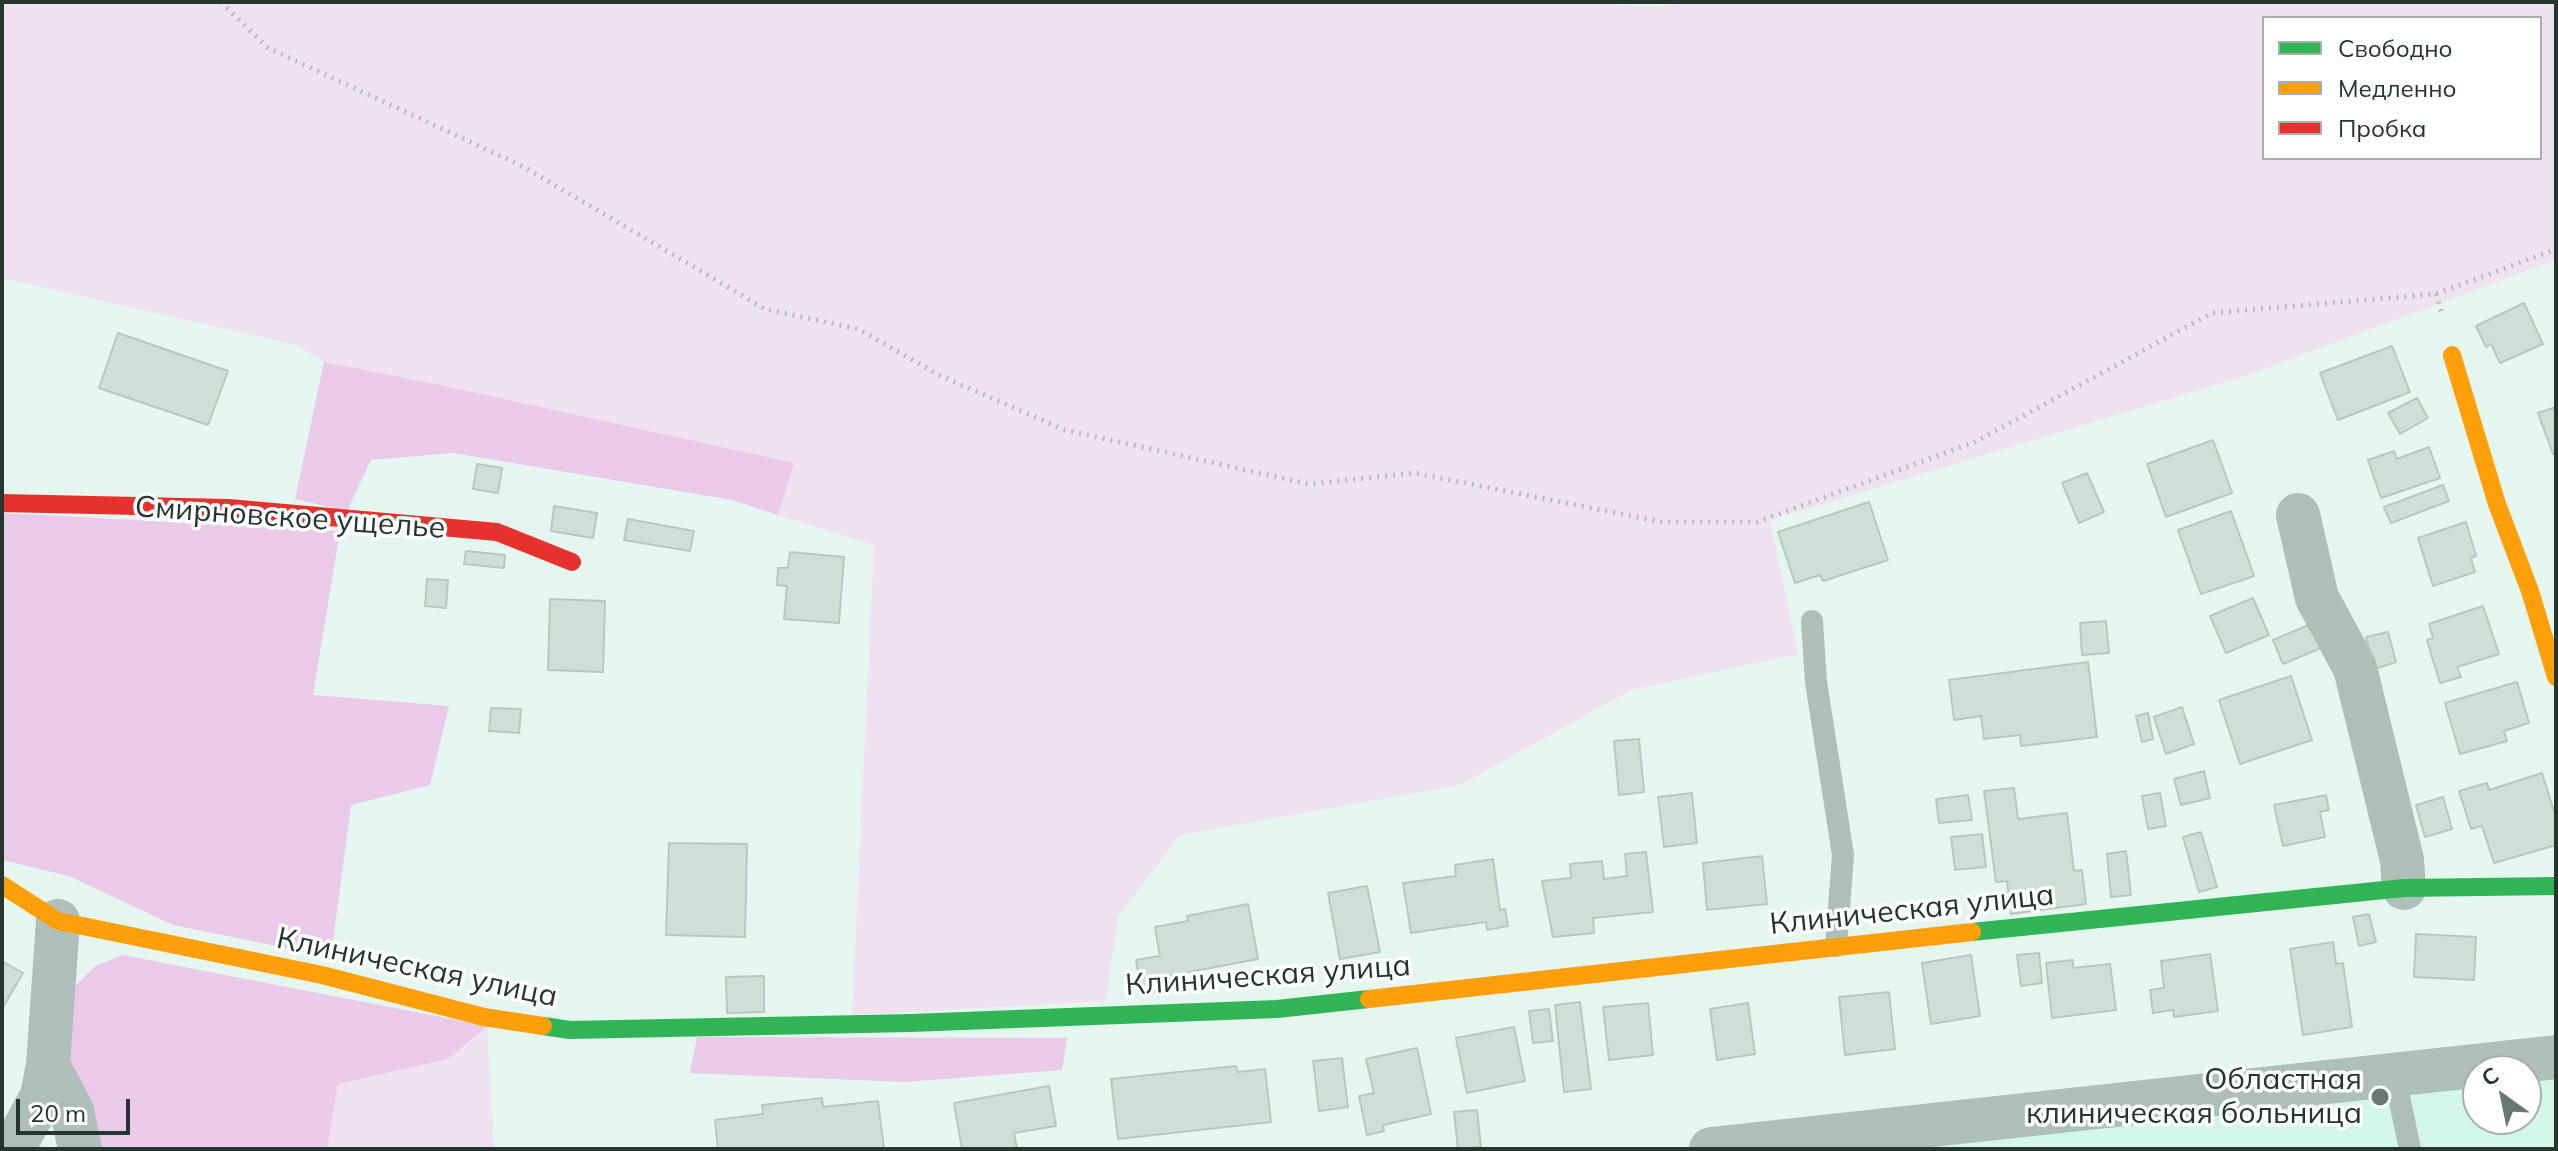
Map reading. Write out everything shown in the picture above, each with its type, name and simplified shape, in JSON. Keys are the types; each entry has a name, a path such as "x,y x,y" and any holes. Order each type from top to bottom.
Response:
{"street":[{"path":"2452,355 2497,504 2530,591 2556,677"},
{"name":"Смирновское ущелье","path":"2,503 229,508 497,532 572,562"},
{"path":"2298,515 2317,598 2355,668 2402,860 2404,888"},
{"name":"Клиническая улица","path":"2,885 58,921 322,975 484,1017 570,1030 911,1023 1277,1009 1836,946 2404,888 2556,886"},
{"path":"13,1149 42,1096 48,1065 58,921"},
{"path":"1711,1149 1804,1143 2394,1073 2556,1057"},
{"path":"48,1065 72,1111 80,1149"}],"lane":[{"path":"1812,621 1816,682 1843,855 1836,946"},
{"path":"2394,1073 2410,1149"}],"path":[{"path":"221,2 268,48 524,167 765,309 858,329 941,376 1065,430 1309,484 1415,473 1662,522 1757,522 1975,442 2212,313 2436,294 2556,249"}],"shaded area":[{"path":"2,2 1569,2 1659,7 1685,2 2556,2 2556,260 2245,376 1770,520 1798,654 1631,690 1460,785 1180,835 1118,917 1106,1001 852,1015 874,545 778,515 793,463 324,362 297,345 2,278"},
{"path":"324,362 794,463 778,515 732,500 454,453 371,460 347,511 295,499"},
{"path":"2,513 340,531 313,695 449,706 430,785 351,805 331,957 173,925 69,876 2,860"},
{"path":"123,955 487,1026 448,1059 338,1084 327,1149 89,1149 63,1054 72,989 95,966"},
{"path":"487,1026 494,1149 327,1149 338,1084 448,1059"},
{"path":"697,1037 1067,1038 1062,1070 904,1082 690,1073"},
{"name":"Областная клиническая больница","path":"2556,1066 2556,1149 1820,1149 2462,1077 2462,1135 2542,1135 2542,1068"}],"building":[{"path":"2524,303 2543,344 2500,363 2491,344 2486,347 2476,326"},
{"path":"118,333 228,371 208,425 99,388"},
{"path":"2392,346 2410,392 2338,420 2320,373"},
{"path":"2417,398 2428,418 2400,434 2388,413"},
{"path":"2556,407 2556,453 2553,454 2538,413"},
{"path":"2213,440 2232,493 2166,517 2147,464"},
{"path":"2429,447 2440,478 2381,498 2368,460 2394,451 2397,459"},
{"path":"477,464 502,468 498,493 473,489"},
{"path":"2087,473 2104,512 2079,523 2062,483"},
{"path":"2443,485 2449,501 2391,523 2384,507"},
{"path":"1869,502 1888,560 1823,581 1820,575 1795,583 1778,532"},
{"path":"554,506 597,513 593,538 551,531"},
{"path":"2231,511 2254,576 2201,594 2178,530"},
{"path":"628,519 694,531 690,551 624,540"},
{"path":"2466,522 2476,556 2471,558 2475,572 2433,586 2418,538"},
{"path":"466,551 505,555 504,568 464,564"},
{"path":"790,552 844,557 839,623 784,619 787,586 777,585 778,568 788,568"},
{"path":"427,579 448,580 446,608 425,606"},
{"path":"2253,598 2269,635 2226,653 2210,616"},
{"path":"550,599 605,601 603,672 548,670"},
{"path":"2483,606 2499,654 2457,667 2461,677 2440,683 2427,640 2433,638 2429,624"},
{"path":"2106,621 2109,653 2082,655 2080,623"},
{"path":"2311,624 2321,648 2283,664 2273,640"},
{"path":"2388,632 2396,662 2375,669 2366,637"},
{"path":"2088,662 2097,737 2021,746 2020,735 1984,739 1981,716 1954,720 1949,680"},
{"path":"2291,676 2312,740 2240,764 2219,700"},
{"path":"2517,682 2529,723 2504,731 2507,741 2460,754 2445,703"},
{"path":"2182,707 2194,744 2166,754 2154,717"},
{"path":"491,708 521,709 519,733 489,731"},
{"path":"2148,713 2153,739 2142,742 2136,716"},
{"path":"1639,739 1644,792 1619,795 1614,741"},
{"path":"2204,771 2210,798 2181,805 2174,779"},
{"path":"2542,773 2556,818 2556,845 2494,863 2482,826 2471,829 2459,791 2487,783 2489,790"},
{"path":"2014,788 2018,819 2067,813 2074,871 2082,870 2086,904 2011,914 2007,881 1996,882 1984,791"},
{"path":"1692,793 1697,843 1664,847 1658,797"},
{"path":"2160,793 2166,826 2148,829 2142,796"},
{"path":"1968,795 1972,820 1939,823 1936,799"},
{"path":"2326,795 2329,810 2320,812 2325,837 2283,846 2274,805"},
{"path":"2443,797 2452,829 2425,837 2416,805"},
{"path":"2201,832 2217,887 2199,892 2183,837"},
{"path":"1982,834 1986,867 1955,870 1951,837"},
{"path":"669,843 747,844 745,937 666,935"},
{"path":"2126,851 2131,895 2111,897 2107,854"},
{"path":"1646,852 1653,912 1593,918 1594,933 1553,937 1542,881 1571,878 1570,864 1602,861 1604,879 1627,876 1625,854"},
{"path":"1762,856 1767,904 1707,910 1703,863"},
{"path":"1493,859 1500,910 1505,909 1508,926 1487,930 1486,922 1411,933 1403,883 1456,876 1455,865"},
{"path":"1367,886 1380,952 1340,959 1328,893"},
{"path":"1248,904 1258,959 1168,976 1171,988 1142,994 1136,960 1160,956 1155,927 1188,921 1187,916"},
{"path":"2369,914 2376,942 2359,946 2353,917"},
{"path":"2416,934 2476,937 2474,980 2414,977"},
{"path":"2333,942 2336,964 2343,963 2352,1027 2303,1035 2290,949"},
{"path":"2039,953 2042,983 2021,986 2017,955"},
{"path":"2210,954 2218,1011 2174,1017 2173,1010 2153,1013 2150,990 2164,988 2161,961"},
{"path":"1971,955 1980,1016 1931,1024 1922,963"},
{"path":"2073,960 2073,968 2110,964 2116,1010 2052,1018 2046,963"},
{"path":"2,961 23,973 2,1009"},
{"path":"764,976 764,1012 727,1013 726,977"},
{"path":"1889,992 1895,1049 1845,1055 1839,997"},
{"path":"1580,1002 1591,1089 1564,1092 1555,1005"},
{"path":"1648,1003 1653,1055 1609,1060 1603,1007"},
{"path":"1748,1003 1755,1054 1717,1060 1710,1009"},
{"path":"1549,1009 1553,1041 1533,1043 1529,1011"},
{"path":"1514,1027 1525,1081 1467,1093 1456,1038"},
{"path":"1417,1048 1431,1114 1383,1125 1384,1131 1367,1135 1359,1096 1374,1093 1366,1059"},
{"path":"1342,1058 1348,1107 1319,1111 1313,1061"},
{"path":"1236,1066 1238,1072 1265,1069 1271,1122 1118,1139 1111,1079"},
{"path":"1049,1086 1056,1126 1014,1133 1017,1149 962,1149 954,1103"},
{"path":"822,1098 823,1107 878,1101 884,1149 718,1149 715,1120 763,1114 762,1105"},
{"path":"1477,1110 1481,1147 1458,1149 1454,1112"}],"traffic: fast":[{"path":"1972,932 2404,888 2556,886"},
{"path":"543,1026 570,1030 911,1023 1277,1009 1369,999"}],"traffic: slow":[{"path":"2452,355 2497,504 2530,591 2556,677"},
{"path":"2,885 58,921 322,975 484,1017 543,1026"},
{"path":"1369,999 1972,932"}],"traffic: jam":[{"path":"2,503 229,508 497,532 572,562"}],"place":[{"name":"Областная клиническая больница","path":"2380,1097"}]}
